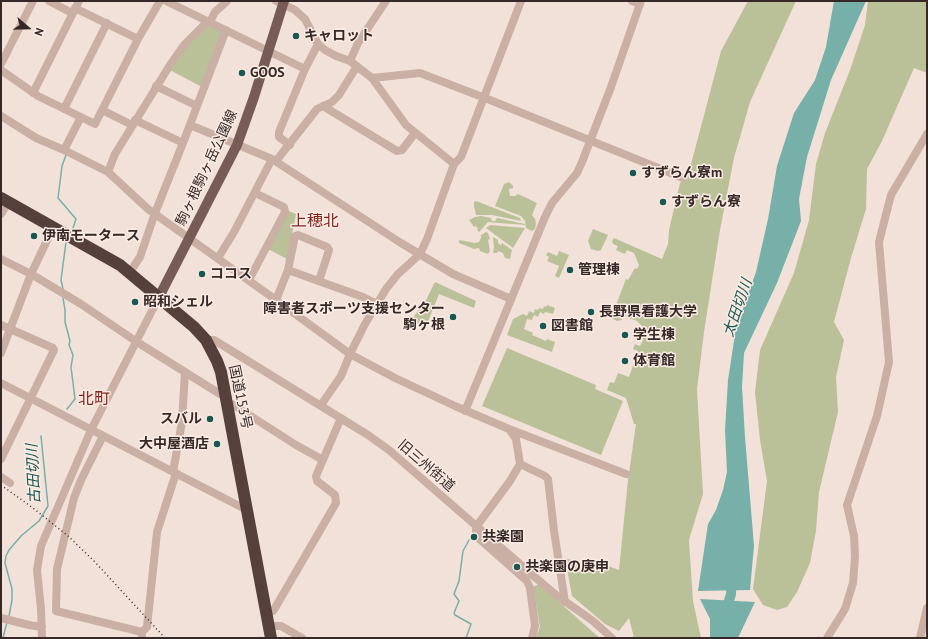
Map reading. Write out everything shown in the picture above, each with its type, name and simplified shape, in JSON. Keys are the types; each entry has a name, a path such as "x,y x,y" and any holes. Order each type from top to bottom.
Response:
{"highway":[{"name":"国道153号","path":"5,200 53,228 106,256 130,272 194,327 206,340 221,372 270,632"}],"main road":[{"name":"駒ヶ根駒ヶ岳公園線","path":"159,297 236,145 269,52 281,2"}],"street":[{"path":"1,64 33,1"},
{"path":"49,1 76,7 138,38"},
{"path":"1,70 33,93 95,124 138,38 160,1"},
{"path":"166,1 305,69"},
{"path":"108,172 115,154 156,86 184,46 227,1"},
{"path":"350,61 358,43 386,1"},
{"path":"321,405 340,376 376,304 398,274 420,254 427,239 454,164 461,157 485,98 521,1"},
{"path":"281,2 295,10 305,19 318,44 325,50 350,61 372,78 406,125 454,164"},
{"path":"465,411 545,217 552,203 577,173 611,87 637,2"},
{"path":"33,93 76,7"},
{"path":"64,109 107,23"},
{"path":"130,272 140,257 155,213 226,30"},
{"path":"290,145 279,137 279,132 305,69 318,44"},
{"path":"218,258 274,160 290,145 317,109 332,102 357,66"},
{"path":"372,78 420,73 684,178"},
{"path":"156,86 197,106"},
{"path":"323,106 397,152 402,150 415,133"},
{"path":"102,110 183,143"},
{"path":"1,116 36,138 108,172 142,204 350,354 465,411 626,474"},
{"path":"64,150 81,117"},
{"path":"190,125 274,160 453,274 511,299"},
{"path":"827,638 844,609 853,583 855,556 854,536 847,505 877,416 889,362 878,242 891,195 927,134"},
{"path":"249,280 285,212 284,207 255,192"},
{"path":"1,214 5,200"},
{"path":"1,353 31,274 53,228"},
{"path":"276,300 288,270 295,236 298,235 327,247 329,250 319,281"},
{"path":"1,259 31,274 81,304 137,342 220,394 232,404 296,445 323,460"},
{"path":"288,270 363,297 376,304"},
{"path":"42,638 37,570 41,546 91,430 159,297"},
{"path":"1,325 53,348 54,350 1,459"},
{"name":"旧三州街道","path":"206,340 214,340 321,405 389,450 476,527 565,602 593,621 612,638"},
{"path":"103,436 81,480 74,498 57,569 56,611 142,635 147,627 157,532 174,473 182,422 185,372"},
{"path":"1,383 247,510"},
{"path":"267,613 273,611 275,608 333,511 336,502 335,495 317,481 316,476 341,418"},
{"path":"509,429 516,439 520,464 510,481 476,527 476,536 525,578 529,584 535,626 532,638"},
{"path":"520,464 545,476 548,479 565,602"},
{"path":"1,477 10,483"},
{"path":"920,638 927,608"},
{"path":"1,618 42,627"},
{"path":"270,632 281,626 302,638"}],"green space":[{"path":"748,1 796,1 750,102 734,158 720,230 704,332 697,389 703,494 689,540 693,601 701,638 634,638 629,618 619,631 605,624 572,596 565,558 587,565 589,559 619,570 628,480 636,424 634,424 626,398 607,390 610,382 614,383 618,373 629,377 638,351 633,349 634,346 635,344 640,346 643,340 642,335 645,334 644,328 637,321 623,316 622,320 617,321 611,318 626,279 628,280 635,268 637,269 639,265 634,253 627,250 625,254 616,250 618,246 613,244 612,241 614,238 662,259 668,244 669,230 680,183 686,179 690,168 721,51"},
{"path":"868,1 927,1 927,73 914,68 882,141 867,169 866,209 834,322 844,340 836,377 838,412 819,492 816,531 810,563 797,592 787,607 777,610 763,605 753,589 767,481 760,440 755,392 760,350 794,273 809,220 816,164 825,133 850,70 865,25"},
{"path":"209,25 221,31 222,35 202,87 170,70 186,48"},
{"path":"509,182 513,186 513,188 509,189 510,196 515,196 518,194 537,203 532,215 536,223 535,229 532,231 526,228 525,221 521,216 495,206 504,184"},
{"path":"476,201 520,218 521,221 492,215 476,215 474,202"},
{"path":"289,211 296,214 287,259 268,249"},
{"path":"481,216 491,218 492,221 495,221 497,218 525,225 488,222 479,232 476,226 474,227 469,220"},
{"path":"490,225 525,228 513,248 486,228"},
{"path":"593,229 608,235 601,250 598,251 591,249 588,241"},
{"path":"486,232 488,233 490,239 488,240 490,251 488,254 480,251 479,248 474,249 459,243 459,240 475,243 479,242 481,235"},
{"path":"493,237 498,240 498,243 501,245 502,243 512,250 510,259 505,258 503,253 498,251 497,253 493,253"},
{"path":"559,251 569,255 559,278 555,276 559,266 547,261 549,257 546,255 548,252 557,256"},
{"path":"435,282 476,301 474,308 439,294 425,329 410,322 426,300"},
{"path":"547,305 555,308 553,314 545,312 544,314 540,312 538,317 534,315 532,320 527,319 524,329 533,333 532,335 546,341 547,339 555,342 552,352 507,335 513,319 523,314 527,316 529,311 534,313 535,309 543,309 544,306 546,307"},
{"path":"507,348 596,385 595,389 623,401 601,455 482,406"},
{"path":"539,584 600,638 536,638 540,627 533,587"}],"water":[{"path":"834,1 866,1 831,80 807,157 799,199 801,221 777,283 744,353 742,387 754,546 750,590 698,591 708,524 716,510 727,472 725,430 728,380 736,328 756,272 768,219 777,166 794,113 815,80 826,47"},
{"path":"700,599 755,602 738,638 710,638 710,619"}],"waterway":[{"name":"古田切川","path":"66,155 62,166 58,198 76,219 73,228"},
{"name":"古田切川","path":"63,289 61,280 66,242"},
{"name":"古田切川","path":"63,298 65,322 70,341 69,345 73,355 71,367 75,399 67,409"},
{"name":"古田切川","path":"9,616 12,600 12,589 5,563 6,556 21,536 39,521 48,506 41,436"},
{"path":"466,638 471,624 455,615 454,613 459,601 454,594 459,581 463,551 469,540"},
{"name":"太田切川","path":"718,638 731,594 732,576"},
{"name":"古田切川","path":"3,638 7,622"}],"railway":[{"path":"1,485 68,536 94,561 165,638"}],"place":[{"name":"キャロット","path":"296,36"},
{"name":"GOOS","path":"242,73"},
{"name":"すずらん寮m","path":"633,173"},
{"name":"すずらん寮","path":"663,202"},
{"name":"伊南モータース","path":"34,236"},
{"name":"管理棟","path":"570,270"},
{"name":"ココス","path":"202,274"},
{"name":"昭和シェル","path":"135,302"},
{"name":"長野県看護大学","path":"591,312"},
{"name":"障害者スポーツ支援センター 駒ヶ根","path":"453,317"},
{"name":"図書館","path":"543,326"},
{"name":"学生棟","path":"625,335"},
{"name":"体育館","path":"625,361"},
{"name":"スバル","path":"210,419"},
{"name":"大中屋酒店","path":"217,444"},
{"name":"共楽園","path":"474,537"},
{"name":"共楽園の庚申","path":"517,567"}],"district":[{"name":"上穂北","path":"315,221"},
{"name":"北町","path":"94,399"}]}
